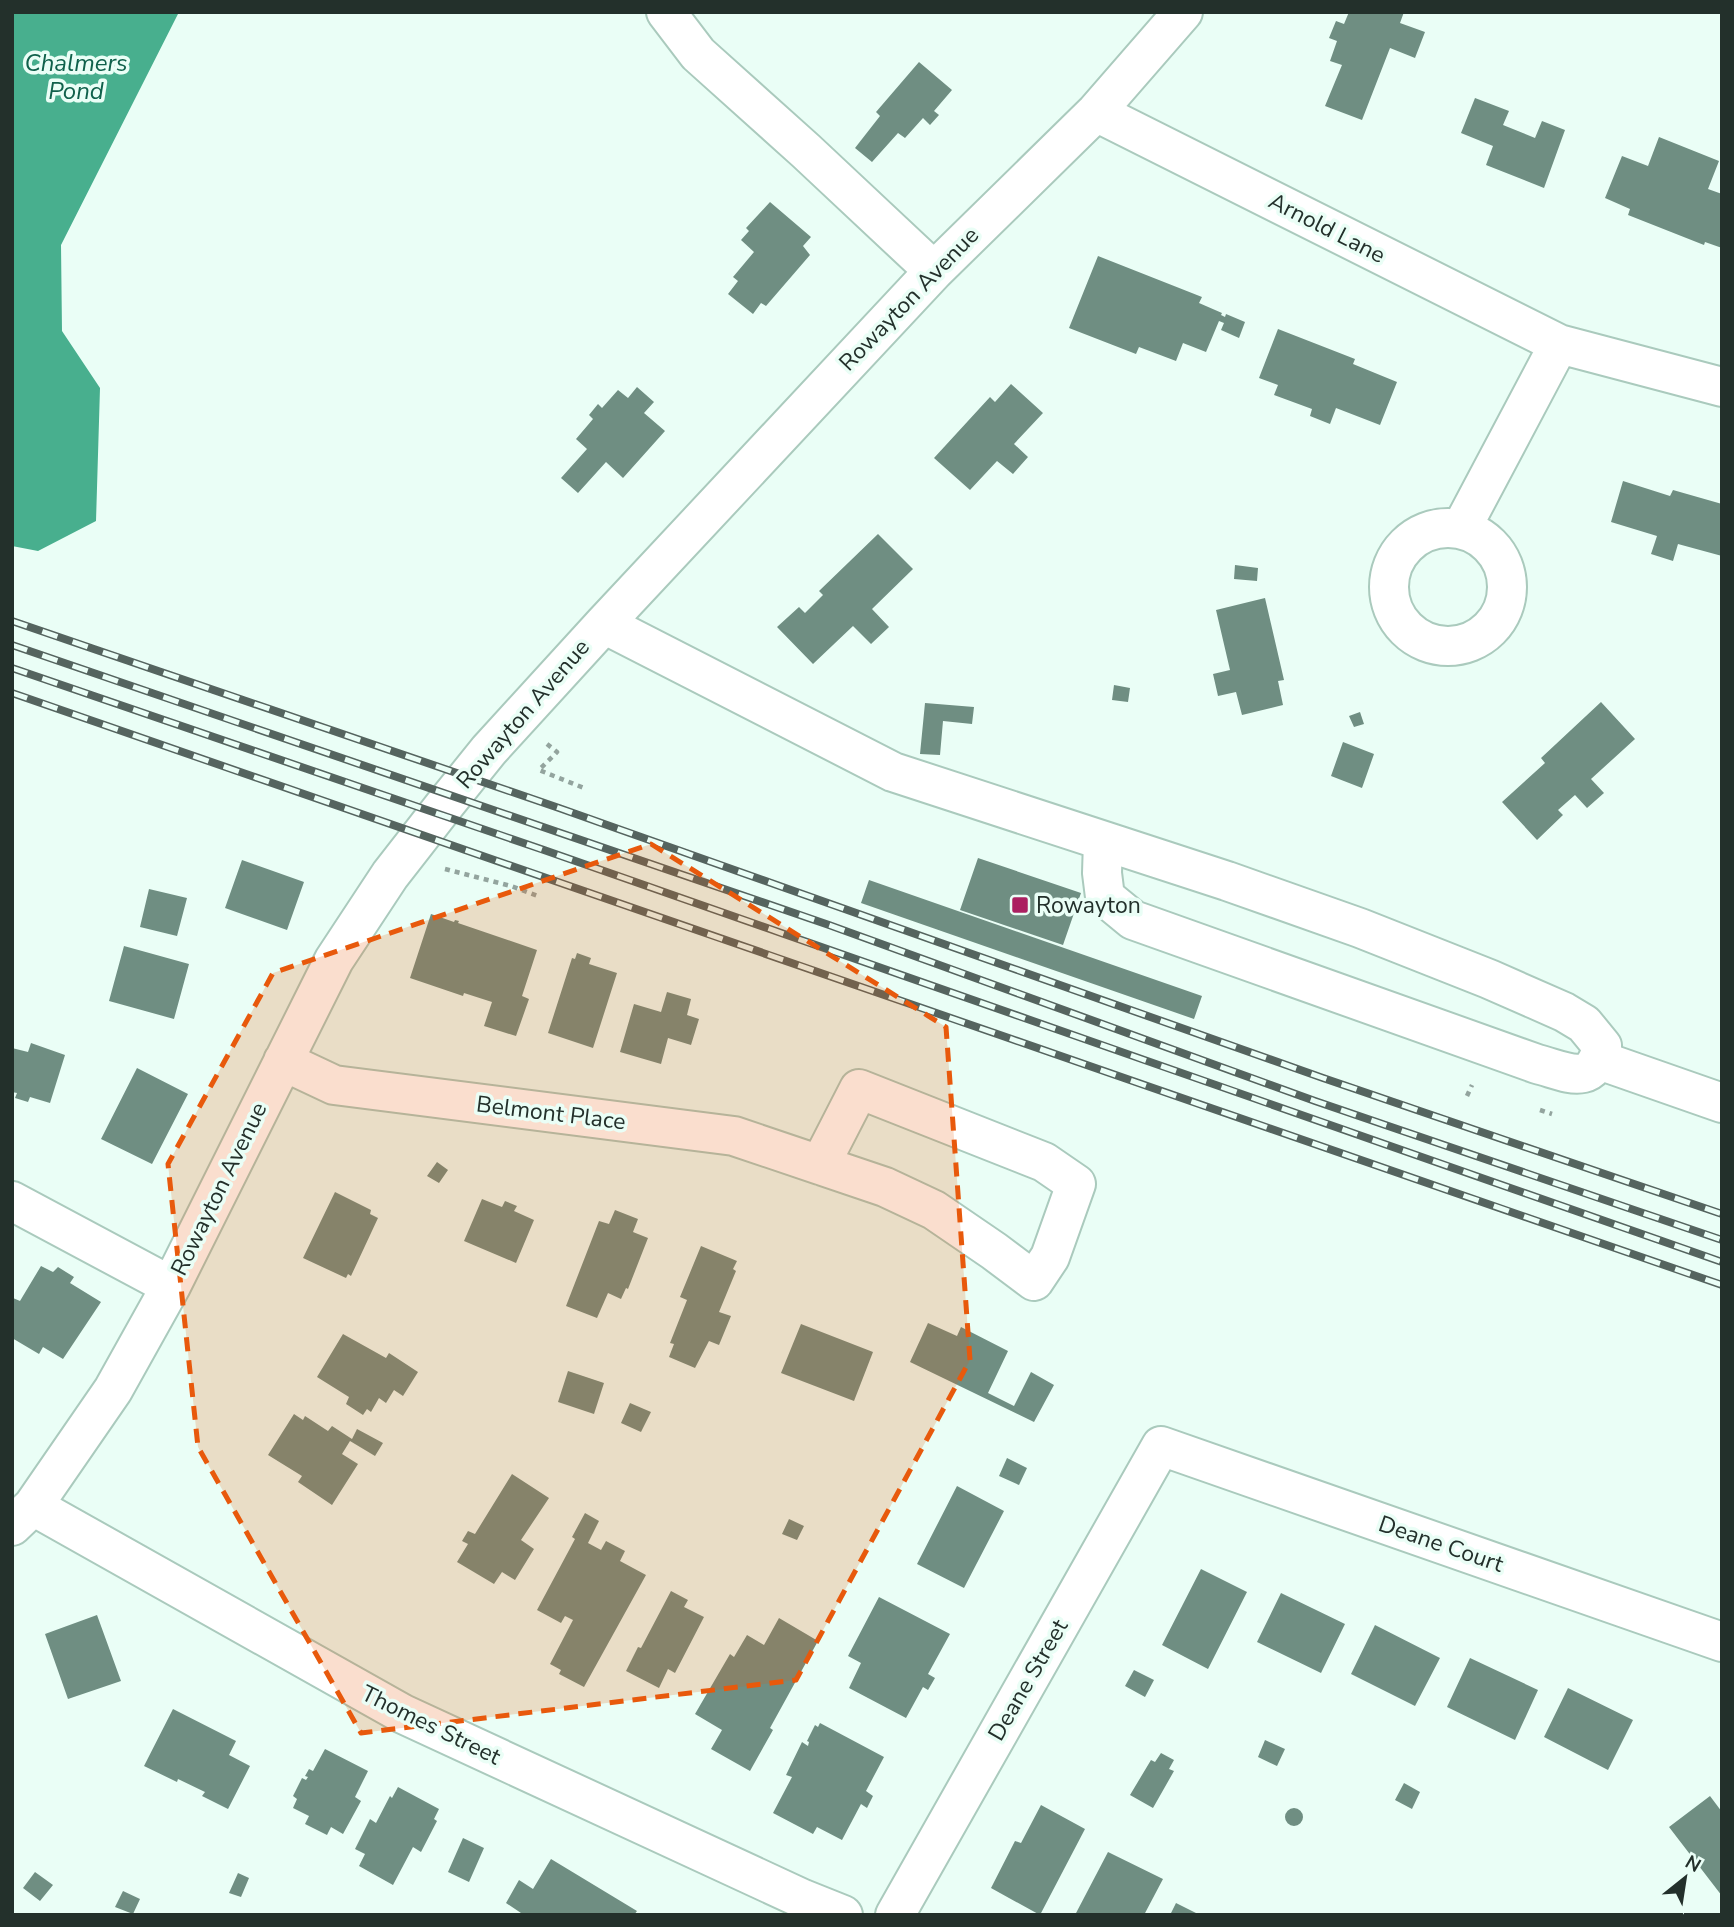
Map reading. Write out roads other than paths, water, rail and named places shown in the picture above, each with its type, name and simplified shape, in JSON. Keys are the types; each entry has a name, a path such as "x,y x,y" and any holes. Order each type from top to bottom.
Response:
{"street":[{"path":"666,12 698,54 933,271"},
{"name":"Rowayton Avenue","path":"23,1516 113,1390 171,1286 334,960 390,875 489,750 604,624 933,271 1096,112 1183,12"},
{"name":"Arnold Lane","path":"1096,112 1559,344 1722,387"},
{"path":"1461,529 1559,344"},
{"path":"604,624 893,772 1227,881 1348,923 1489,979 1564,1012 1584,1024 1602,1046 1599,1059 1589,1073 1578,1075 1536,1064 1133,920 1105,897 1102,873 1103,841"},
{"path":"1599,1059 1722,1102"},
{"name":"Belmont Place","path":"283,1060 334,1084 734,1136 885,1187 934,1210 1034,1281 1051,1257 1076,1184 1044,1162 859,1089 820,1165"},
{"path":"12,1200 171,1286"},
{"name":"Deane Court","path":"1161,1446 1722,1642"},
{"name":"Deane Street","path":"895,1915 1161,1446"},
{"name":"Thomes Street","path":"23,1516 403,1714 798,1907 843,1915"}],"water":[{"name":"Chalmers Pond","path":"12,12 179,12 61,245 62,331 100,388 96,521 38,551 12,546"}],"railway":[{"path":"12,621 559,808 1323,1078 1722,1214"},
{"path":"12,645 829,925 1315,1101 1722,1240"},
{"path":"12,668 544,850 1722,1262"},
{"path":"12,693 1722,1285"}],"place":[{"name":"Rowayton","path":"1020,905"}]}
